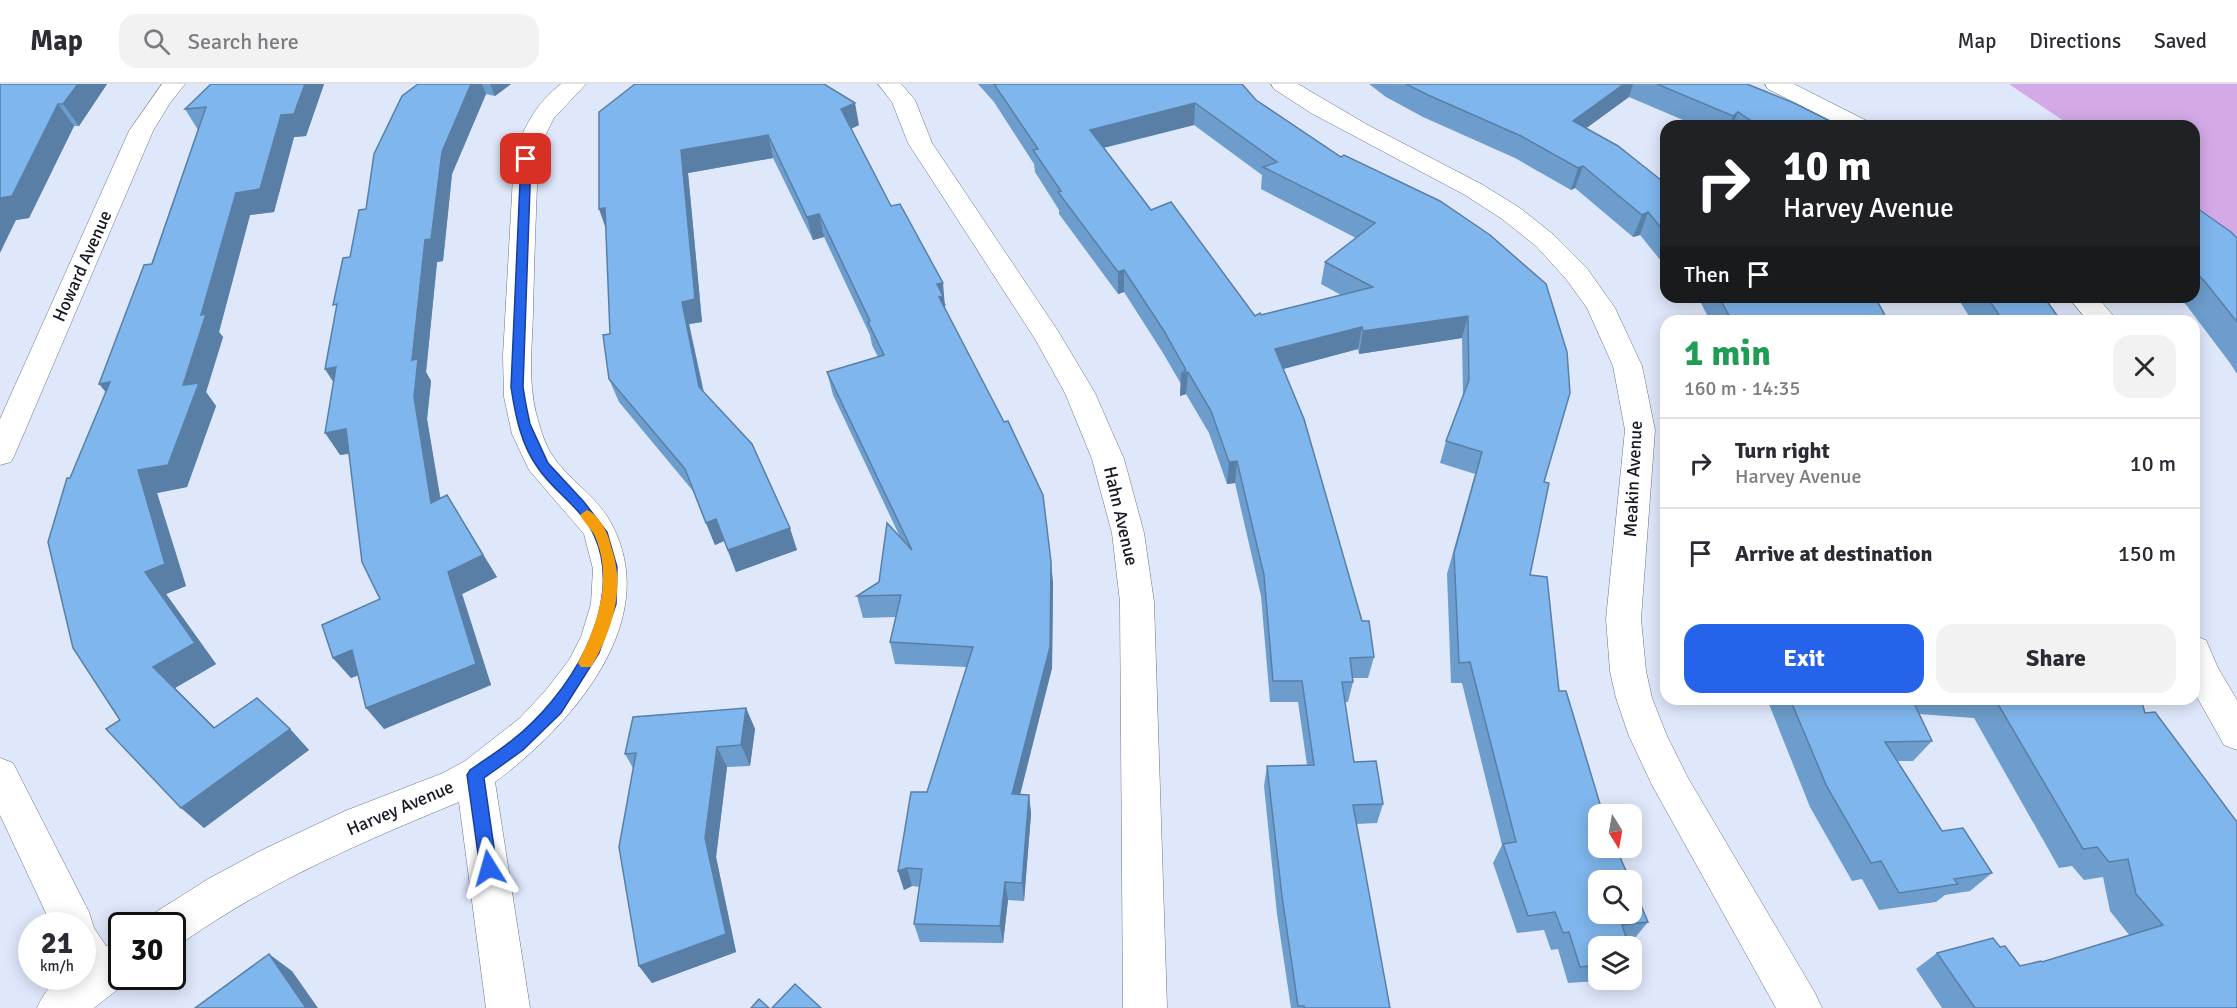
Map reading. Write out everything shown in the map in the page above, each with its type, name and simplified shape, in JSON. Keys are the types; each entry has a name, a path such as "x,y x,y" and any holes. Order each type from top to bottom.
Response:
{"street":[{"name":"Howard Avenue","path":"0,454 141,132 160,100 174,84"},
{"name":"Harvey Avenue","path":"186,915 285,857 388,812 444,792 475,775 518,746 556,708 594,649 609,604 610,567 600,532 542,465 524,424 517,387 526,159 530,136 544,113 575,84"},
{"name":"Hahn Avenue","path":"889,84 903,100 920,143 1048,338 1080,393 1108,459 1128,533 1137,602 1145,1008"},
{"name":"Meakin Avenue","path":"1282,84 1318,108 1396,150 1452,176 1499,204 1542,238 1575,272 1602,309 1622,350 1634,387 1640,433 1629,553 1624,575 1622,629 1634,698 1658,762 1800,1008"},
{"path":"1776,84 1846,120"},
{"path":"2088,303 2098,315"},
{"path":"2200,666 2237,734"},
{"path":"0,775 67,912"},
{"path":"475,775 508,1008"},
{"path":"59,1008 101,960"}],"shaded area":[{"path":"2009,84 2237,84 2237,237 2200,212 2200,120 2062,120"}],"building":[{"path":"0,84 78,84 63,104 58,104 12,196 0,198"},
{"path":"211,84 305,84 294,114 281,115 260,189 236,193 201,315 206,314 183,385 199,383 168,465 138,470 165,564 145,572 195,643 153,667 214,728 257,698 290,729 181,808 106,729 120,720 73,648 48,542 67,478 70,478 110,382 99,384 144,265 152,264 206,107 185,109"},
{"path":"418,84 471,84 442,152 431,239 425,240 412,360 418,359 414,397 431,503 447,495 483,555 448,572 476,664 366,708 352,650 333,658 322,625 380,599 362,562 346,429 325,433 336,367 325,369 337,304 333,305 343,258 350,257 359,210 366,209 374,154 402,96"},
{"path":"635,84 824,84 855,103 841,109 891,206 900,204 943,283 937,284 943,296 939,297 1004,422 1008,421 1043,495 1051,562 1050,647 1012,794 1029,795 1022,883 1005,882 1000,926 914,924 922,869 907,868 898,871 911,792 927,792 973,647 890,642 901,595 857,596 879,582 887,523 912,550 827,372 884,355 819,214 807,217 768,135 681,150 695,299 682,302 699,387 752,444 790,528 728,550 716,519 706,523 685,469 609,379 603,335 610,334 605,208 599,209 599,112"},
{"path":"994,84 1242,84 1256,100 1341,157 1344,155 1440,201 1490,235 1546,284 1567,352 1570,393 1544,482 1549,483 1530,575 1547,577 1559,691 1566,691 1600,804 1588,804 1588,858 1620,858 1626,870 1588,870 1588,924 1631,924 1622,925 1626,936 1588,936 1588,966 1580,967 1569,932 1563,933 1555,912 1528,916 1503,844 1516,842 1470,662 1459,663 1454,553 1482,452 1446,441 1469,380 1468,316 1363,331 1362,327 1275,349 1304,419 1362,621 1369,621 1374,657 1350,658 1353,682 1342,682 1354,762 1376,761 1383,804 1353,805 1390,1008 1304,1008 1304,1006 1298,1006 1267,766 1314,765 1302,681 1273,681 1264,575 1237,461 1229,462 1211,411 1188,372 1181,374 1186,370 1164,331 1124,270 1118,272 1058,192 1061,191 1033,150 1038,149","holes":["1195,103 1277,162 1263,167 1375,223 1325,262 1373,287 1255,316 1171,202 1151,210 1090,130"]},
{"path":"1406,84 1624,84 1573,121 1618,146 1660,179 1660,227 1648,212 1642,215 1583,166 1578,168 1521,136"},
{"path":"1657,84 1747,84 1828,120 1750,120 1738,112 1733,116"},
{"path":"2200,210 2237,238 2237,322 2200,276"},
{"path":"1722,303 1878,303 1885,315 1729,315"},
{"path":"1991,303 2048,303 2057,315 1999,315"},
{"path":"1793,705 1915,705 1932,741 1885,742 1942,831 1963,828 1992,873 1954,879 1958,884 1899,893 1881,861 1871,863 1827,787"},
{"path":"1999,705 2143,705 2145,713 2155,712 2237,822 2237,1008 1975,1008 1937,953 1993,938 2000,947 2005,946 2020,966 2042,962 2163,925 2136,894 2128,859 2109,862 2097,847 2083,849"},
{"path":"746,708 741,745 717,747 705,838 726,934 639,966 619,847 636,753 625,754 633,717"},
{"path":"1642,908 1648,922 1642,923"},
{"path":"269,954 306,1008 195,1008"},
{"path":"795,984 821,1008 772,1008"},
{"path":"759,999 769,1008 751,1008"}],"slow traffic":[{"path":"586,663 594,649 609,604 610,567 600,532 587,515"}],"route":[{"path":"489,868 475,775 518,746 556,708 594,649 609,604 610,567 600,532 542,465 524,424 520,405 517,387 526,159"}]}
